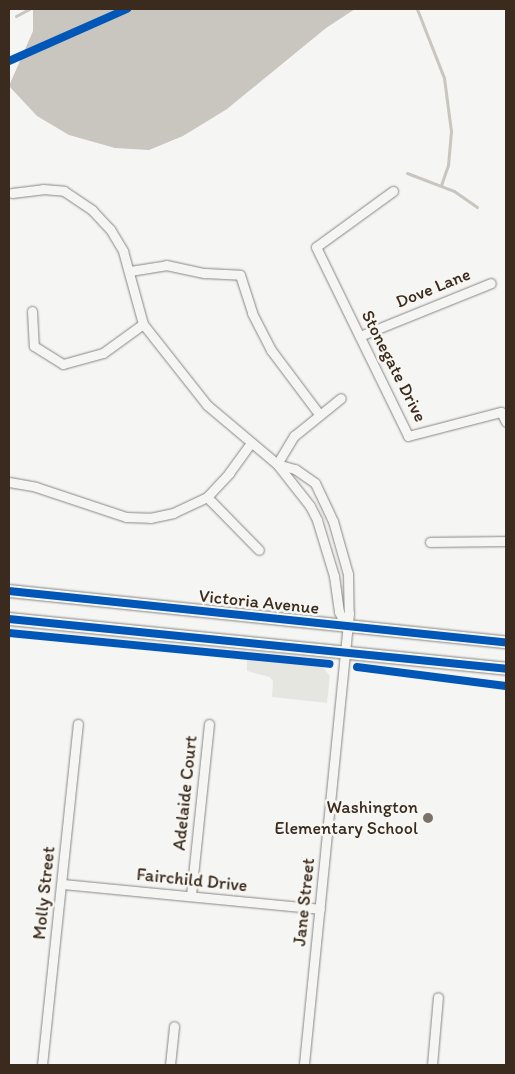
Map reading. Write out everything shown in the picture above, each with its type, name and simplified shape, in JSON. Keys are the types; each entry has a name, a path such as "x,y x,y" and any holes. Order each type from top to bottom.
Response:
{"main road":[{"name":"Victoria Avenue","path":"9,591 506,642"},
{"path":"9,619 506,669"}],"street":[{"path":"12,193 43,189 64,191 79,200 110,229 130,271 143,324 207,405 277,464 317,520 334,576 339,612 346,626"},
{"name":"Stonegate Drive","path":"393,191 316,247 408,436 501,412 506,422"},
{"path":"130,271 166,265 205,273 240,275 252,313 271,350 319,414"},
{"name":"Dove Lane","path":"360,336 490,283"},
{"path":"32,311 34,346 62,364 102,353 143,324"},
{"path":"277,464 294,436 341,398"},
{"path":"9,482 36,487 126,517 150,518 173,513 207,497 229,474 251,443"},
{"name":"Jane Street","path":"277,464 295,469 315,483 333,521 348,574 350,595 304,1065"},
{"path":"207,497 259,550"},
{"path":"430,542 506,541"},
{"name":"Molly Street","path":"42,1065 78,724"},
{"name":"Adelaide Court","path":"191,895 209,724"},
{"name":"Fairchild Drive","path":"62,884 320,909"},
{"path":"432,1065 438,997"},
{"path":"170,1065 174,1026"}],"shaded area":[{"path":"33,9 355,9 326,28 227,109 183,136 149,150 115,148 69,135 37,116 9,86 33,31"},
{"path":"247,659 322,666 330,676 327,703 272,697 273,681 269,677 247,671"}],"waterway":[{"path":"16,16 29,9"},
{"path":"417,9 444,78 451,131 448,165 441,185"},
{"path":"407,173 454,191 477,207"}],"cycle path":[{"path":"9,61 127,9"},
{"path":"9,591 506,642"},
{"path":"9,619 506,669"},
{"path":"9,633 330,664"},
{"path":"357,667 506,686"}],"place":[{"name":"Washington Elementary School","path":"428,818"}]}
